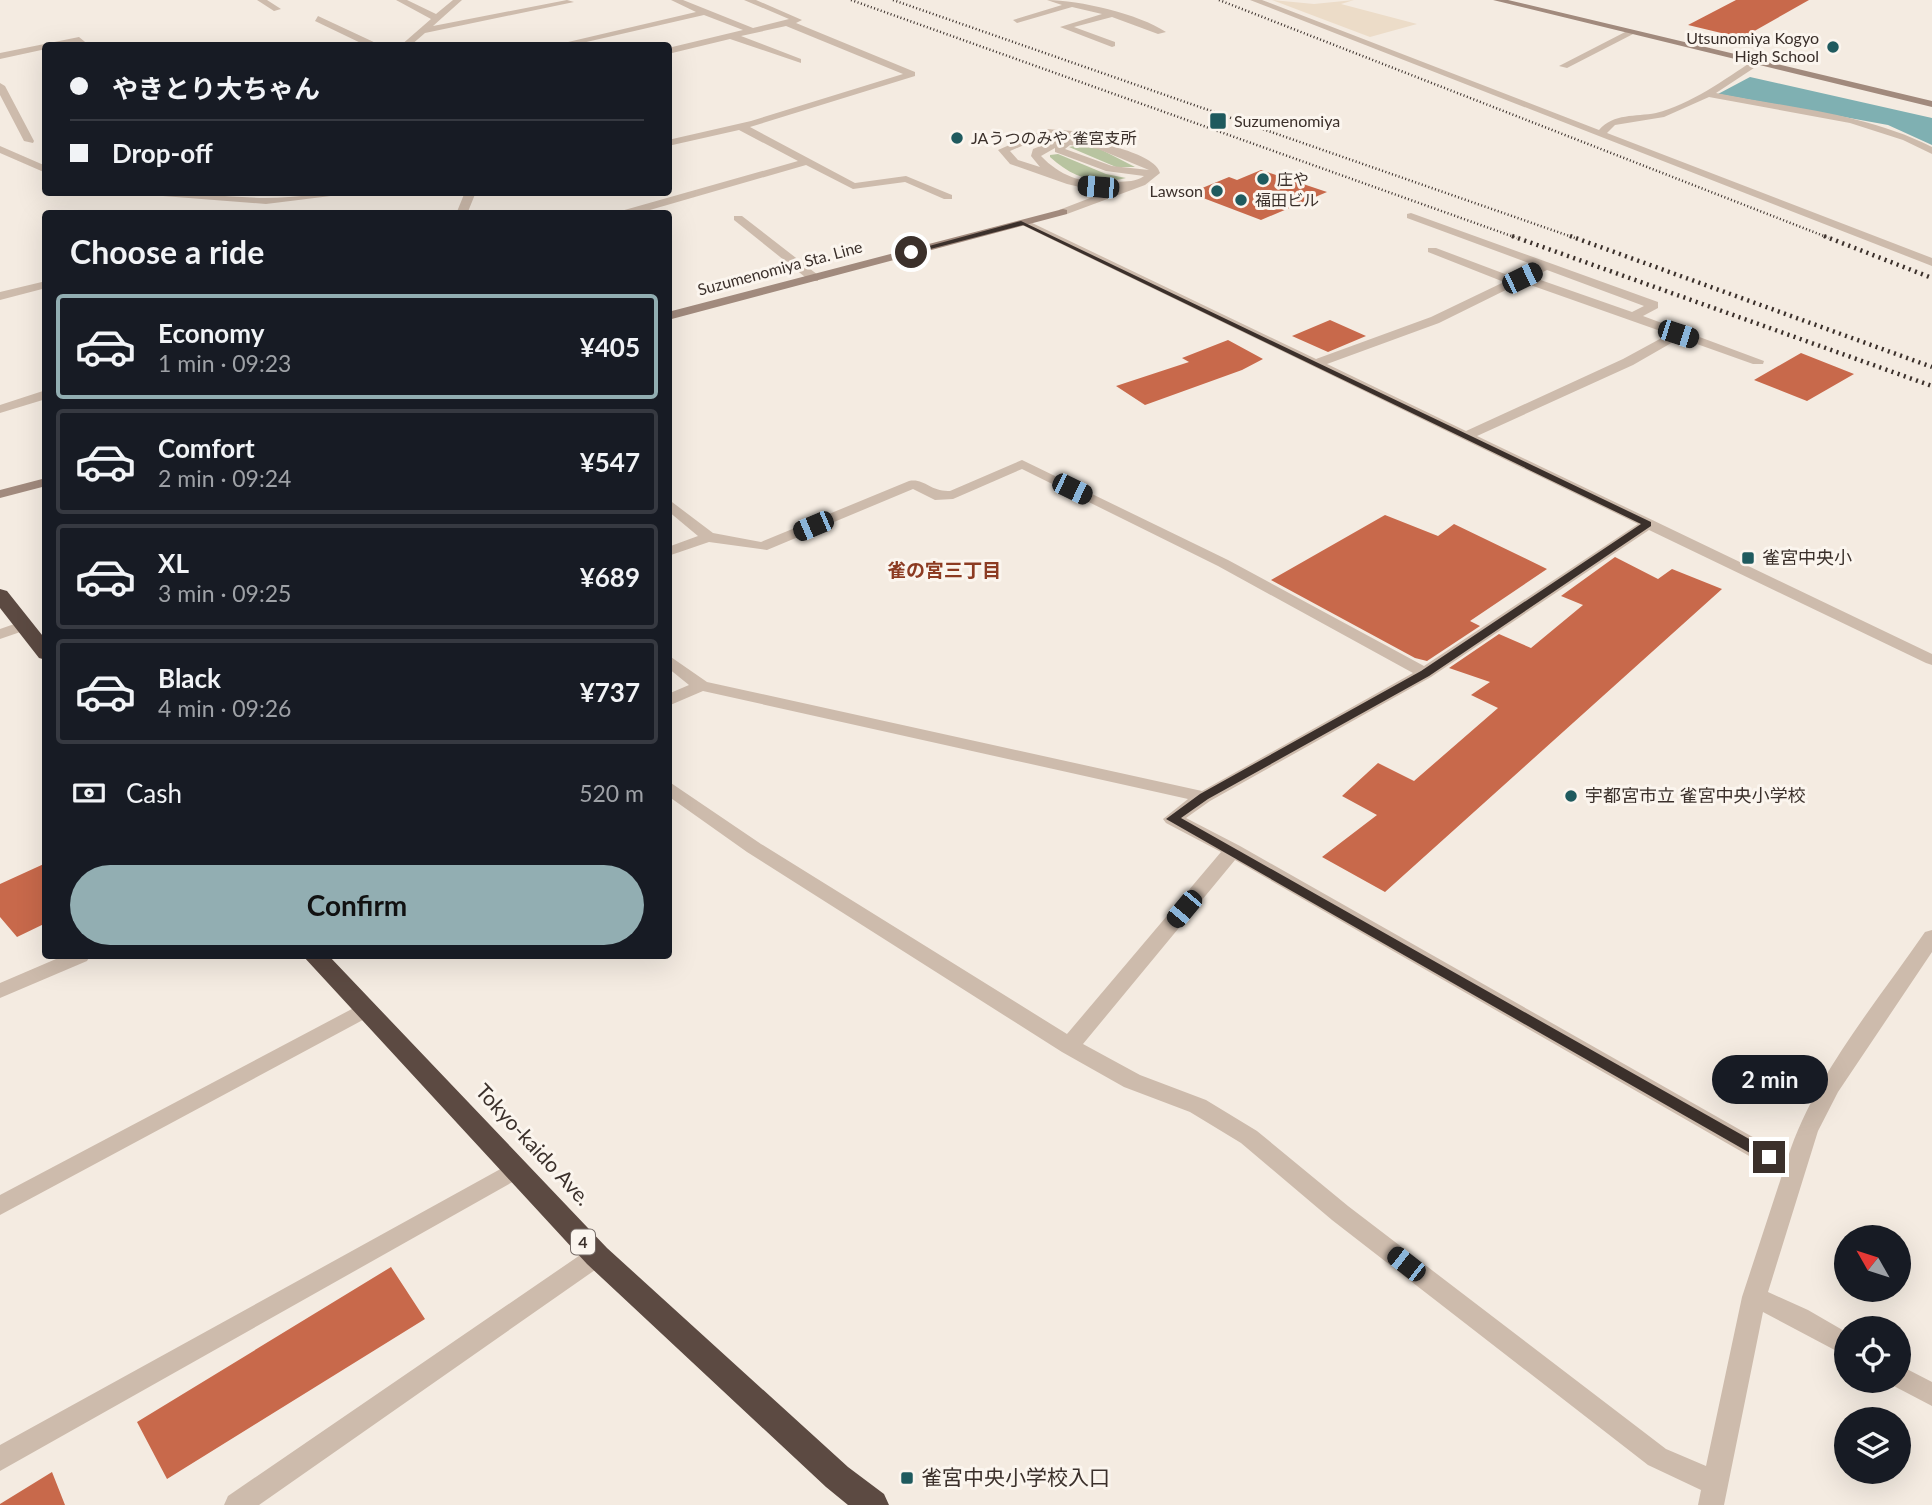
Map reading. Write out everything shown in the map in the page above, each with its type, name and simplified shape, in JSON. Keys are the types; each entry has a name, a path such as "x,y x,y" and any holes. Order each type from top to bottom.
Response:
{"highway":[{"path":"0,595 42,649"},
{"name":"Tokyo-kaido Ave.","path":"318,959 597,1256 837,1477 873,1505"}],"street":[{"path":"269,4 288,0"},
{"path":"400,0 436,18"},
{"path":"409,42 457,0"},
{"path":"675,0 752,31"},
{"path":"672,50 798,20 748,0"},
{"path":"1051,0 1113,14 1161,32"},
{"path":"1254,0 1932,262"},
{"path":"1497,0 1932,104"},
{"path":"421,31 570,2"},
{"path":"1017,20 1073,4"},
{"path":"573,42 706,12"},
{"path":"1112,44 1065,27 1113,14"},
{"path":"318,19 367,42"},
{"path":"672,142 740,126 912,74 788,23"},
{"path":"1564,66 1632,32"},
{"path":"731,36 798,61"},
{"path":"0,56 42,47"},
{"path":"1601,134 1612,122 1660,116 1708,94 1757,62"},
{"path":"0,86 29,141"},
{"path":"1708,94 1759,106 1864,123 1902,133 1932,151"},
{"path":"740,126 853,186 906,179 948,197"},
{"path":"1141,183 1098,187 1075,185 1059,176 1014,162 1003,150 1046,132 1069,133 1148,163 1155,173"},
{"path":"0,148 42,139"},
{"path":"1063,142 1059,150 1110,169 1155,173"},
{"path":"1059,176 1037,156 1037,150 1063,142 1096,143"},
{"path":"0,148 42,168"},
{"path":"636,210 807,162"},
{"path":"1063,212 1141,183 1155,173"},
{"path":"1063,212 1077,201 1080,193 1075,185"},
{"path":"202,196 266,201 326,196"},
{"path":"272,210 302,199"},
{"name":"Suzumenomiya Sta. Line","path":"672,315 1063,212"},
{"path":"1410,216 1654,305 1631,318"},
{"path":"738,218 814,278"},
{"path":"1024,223 1932,660"},
{"path":"1432,250 1758,361"},
{"path":"1317,363 1435,320 1548,265"},
{"path":"0,296 42,285"},
{"path":"1466,436 1628,362 1678,334"},
{"path":"0,409 42,395"},
{"path":"672,506 708,537 762,547 914,484 935,496 953,495 1022,464 1223,563 1425,674"},
{"path":"0,494 42,483"},
{"path":"1648,524 1425,674 1204,797 1172,819 1233,850 1793,1170"},
{"path":"672,550 708,537"},
{"path":"0,634 23,626"},
{"path":"672,663 701,686 1204,797"},
{"path":"672,699 701,686"},
{"path":"672,790 754,848 1069,1046 1132,1082 1198,1106 1249,1137 1340,1213 1657,1457 1714,1494 1754,1297 1807,1131 1830,1087 1925,959 1932,937"},
{"path":"1069,1046 1233,850"},
{"path":"0,991 73,959"},
{"path":"0,1206 367,1009"},
{"path":"0,1459 517,1169"},
{"path":"237,1505 597,1256"},
{"path":"1754,1297 1799,1317 1834,1338"},
{"path":"1911,1383 1932,1395"}],"green space":[{"path":"1079,145 1098,148 1135,167 1116,167 1069,147"},
{"path":"1058,154 1106,174 1126,178 1105,181 1076,175 1050,157"}],"shaded area":[{"path":"1272,0 1314,4 1354,0 1341,4 1417,24 1370,37"}],"water":[{"path":"1750,77 1932,118 1932,145 1888,125 1718,94"}],"building":[{"path":"1736,0 1809,0 1742,38 1688,25"},
{"path":"1261,170 1327,192 1261,220 1190,193 1229,177 1237,180"},
{"path":"1330,320 1366,336 1328,352 1292,336"},
{"path":"1228,340 1263,359 1242,370 1145,405 1116,386 1189,362 1182,358"},
{"path":"1801,353 1854,374 1807,401 1754,380"},
{"path":"1385,515 1438,536 1454,524 1547,569 1470,621 1480,626 1427,661 1415,658 1271,580"},
{"path":"1615,557 1658,579 1672,569 1722,589 1385,892 1322,857 1377,815 1342,796 1378,763 1414,781 1498,708 1471,695 1490,682 1449,668 1499,634 1531,648 1583,605 1561,596"},
{"path":"42,865 42,925 17,937 0,917 0,884"},
{"path":"391,1267 425,1319 167,1479 137,1422"},
{"path":"52,1472 65,1505 0,1505 0,1504"}],"railway":[{"path":"851,0 1517,238"},
{"path":"893,0 1575,238"},
{"path":"1219,0 1829,238"},
{"path":"1512,236 1932,386"},
{"path":"1570,236 1932,367"},
{"path":"1824,236 1932,278"}],"place":[{"name":"Utsunomiya Kogyo High School","path":"1833,47"},
{"name":"Suzumenomiya","path":"1218,121"},
{"name":"JAうつのみや 雀宮支所","path":"957,138"},
{"name":"庄や","path":"1263,179"},
{"name":"Lawson","path":"1217,191"},
{"name":"福田ビル","path":"1241,200"},
{"name":"雀宮中央小","path":"1748,558"},
{"name":"宇都宮市立 雀宮中央小学校","path":"1571,796"},
{"name":"雀宮中央小学校入口","path":"907,1478"}],"district":[{"name":"雀の宮三丁目","path":"944,570"}],"route":[{"path":"911,252 1024,223 1648,524 1425,674 1204,797 1172,819 1233,850 1769,1157"}]}
